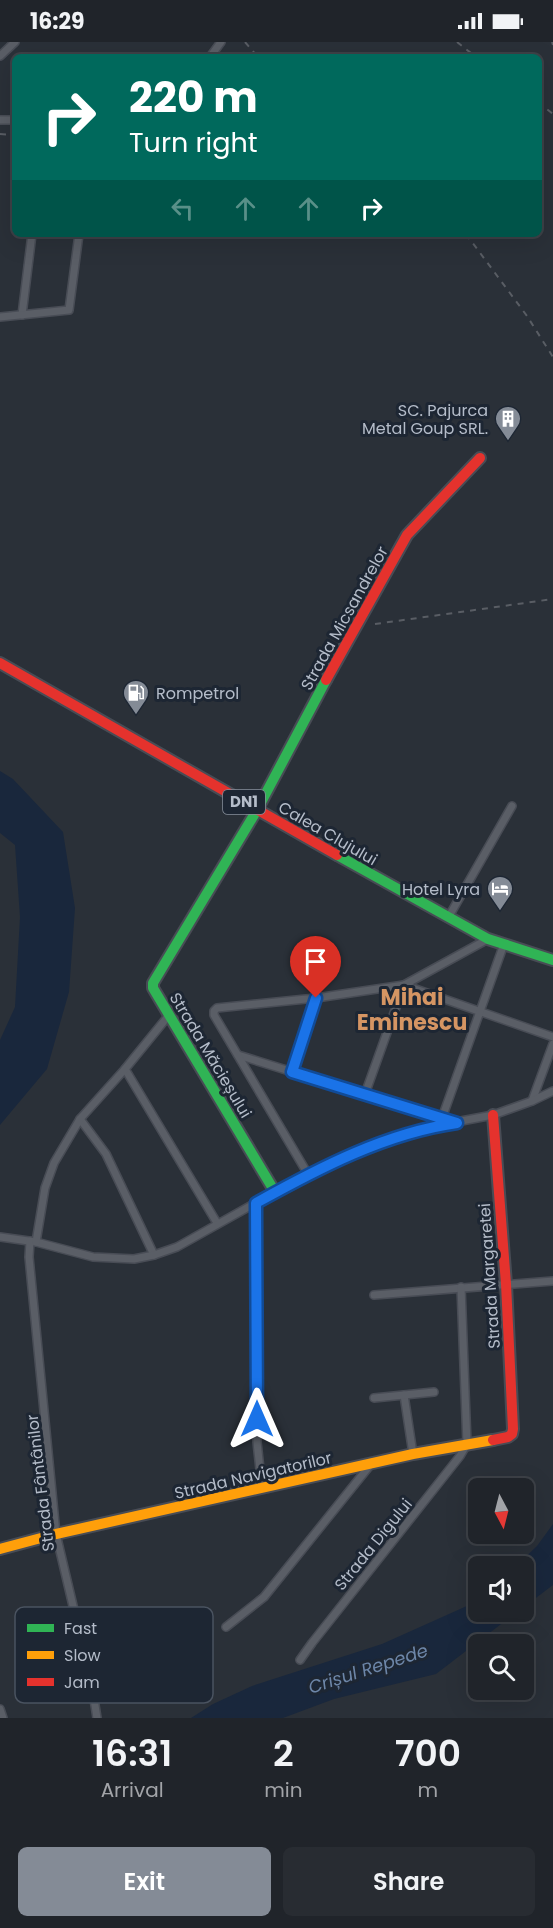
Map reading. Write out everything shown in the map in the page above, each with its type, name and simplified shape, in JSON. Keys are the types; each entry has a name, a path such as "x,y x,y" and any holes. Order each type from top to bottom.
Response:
{"street":[{"path":"0,56 15,42"},
{"path":"22,315 32,237"},
{"path":"0,317 69,310 79,237"},
{"name":"Strada Micsandrelor","path":"257,810 336,661 407,535 480,458"},
{"name":"Calea Clujului","path":"0,663 448,918 488,939 553,960"},
{"path":"448,918 513,806"},
{"name":"Strada Măcieșului","path":"257,810 153,983 153,988 275,1192"},
{"path":"309,1176 214,1015 214,1011 217,1008 316,998 404,985 488,939"},
{"path":"441,1118 504,944"},
{"path":"404,985 553,1037"},
{"path":"365,1094 404,985"},
{"path":"292,1072 316,998"},
{"name":"Strada Fântânilor","path":"73,1607 57,1534 29,1257 43,1197 54,1163 80,1119 169,1015"},
{"path":"532,1101 553,1044"},
{"path":"238,1055 457,1123"},
{"path":"125,1069 218,1223"},
{"path":"0,1237 33,1241 93,1257 134,1259 154,1255 177,1247 275,1192 366,1149 424,1128 493,1116 553,1090"},
{"name":"Strada Margaretei","path":"493,1116 506,1284 512,1434"},
{"path":"80,1119 106,1154 154,1255"},
{"path":"256,1203 257,1442 262,1488"},
{"path":"375,1295 553,1281"},
{"path":"461,1287 467,1444"},
{"path":"374,1398 434,1392"},
{"path":"404,1395 413,1454"},
{"name":"Strada Navigatorilor","path":"0,1549 57,1534 413,1454 508,1437 512,1434"},
{"name":"Strada Digului","path":"300,1660 460,1456 467,1444"},
{"path":"226,1627 264,1598 371,1464"},
{"name":"Strada Fântânilor","path":"94,1703 97,1718"},
{"path":"0,1709 3,1718"}],"water":[{"path":"0,771 13,779 63,832 75,908 69,992 47,1069 0,1125 0,1040 15,1007 20,917 15,845 0,833"},
{"path":"553,1524 553,1585 534,1599 534,1556 526,1556"},
{"name":"Crișul Repede","path":"468,1605 468,1622 504,1622 488,1634 468,1634 468,1649 436,1674 334,1699 283,1718 191,1718 213,1704 252,1686 382,1644"}],"railway":[{"path":"245,42 255,54"},
{"path":"457,42 472,54"},
{"path":"542,105 553,114"},
{"path":"0,134 12,135"},
{"path":"468,237 527,316 553,357"},
{"path":"375,624 553,599"}],"traffic: fast":[{"path":"275,1192 153,988 153,983 257,810 326,680"},
{"path":"337,855 488,939 553,960"}],"traffic: slow":[{"path":"0,1549 56,1534 413,1454 493,1440"}],"traffic: jam":[{"path":"326,680 407,535 480,458"},
{"path":"0,663 337,855"},
{"path":"493,1115 506,1284 513,1429 512,1434 508,1437 493,1440"}],"place":[{"name":"SC. Pajurca Metal Goup SRL.","path":"508,442"},
{"name":"Rompetrol","path":"136,716"},
{"name":"Hotel Lyra","path":"500,912"}],"district":[{"name":"Mihai Eminescu","path":"412,1010"}],"route":[{"path":"257,1419 256,1203 366,1149 424,1128 457,1123 292,1072 316,998"}]}
